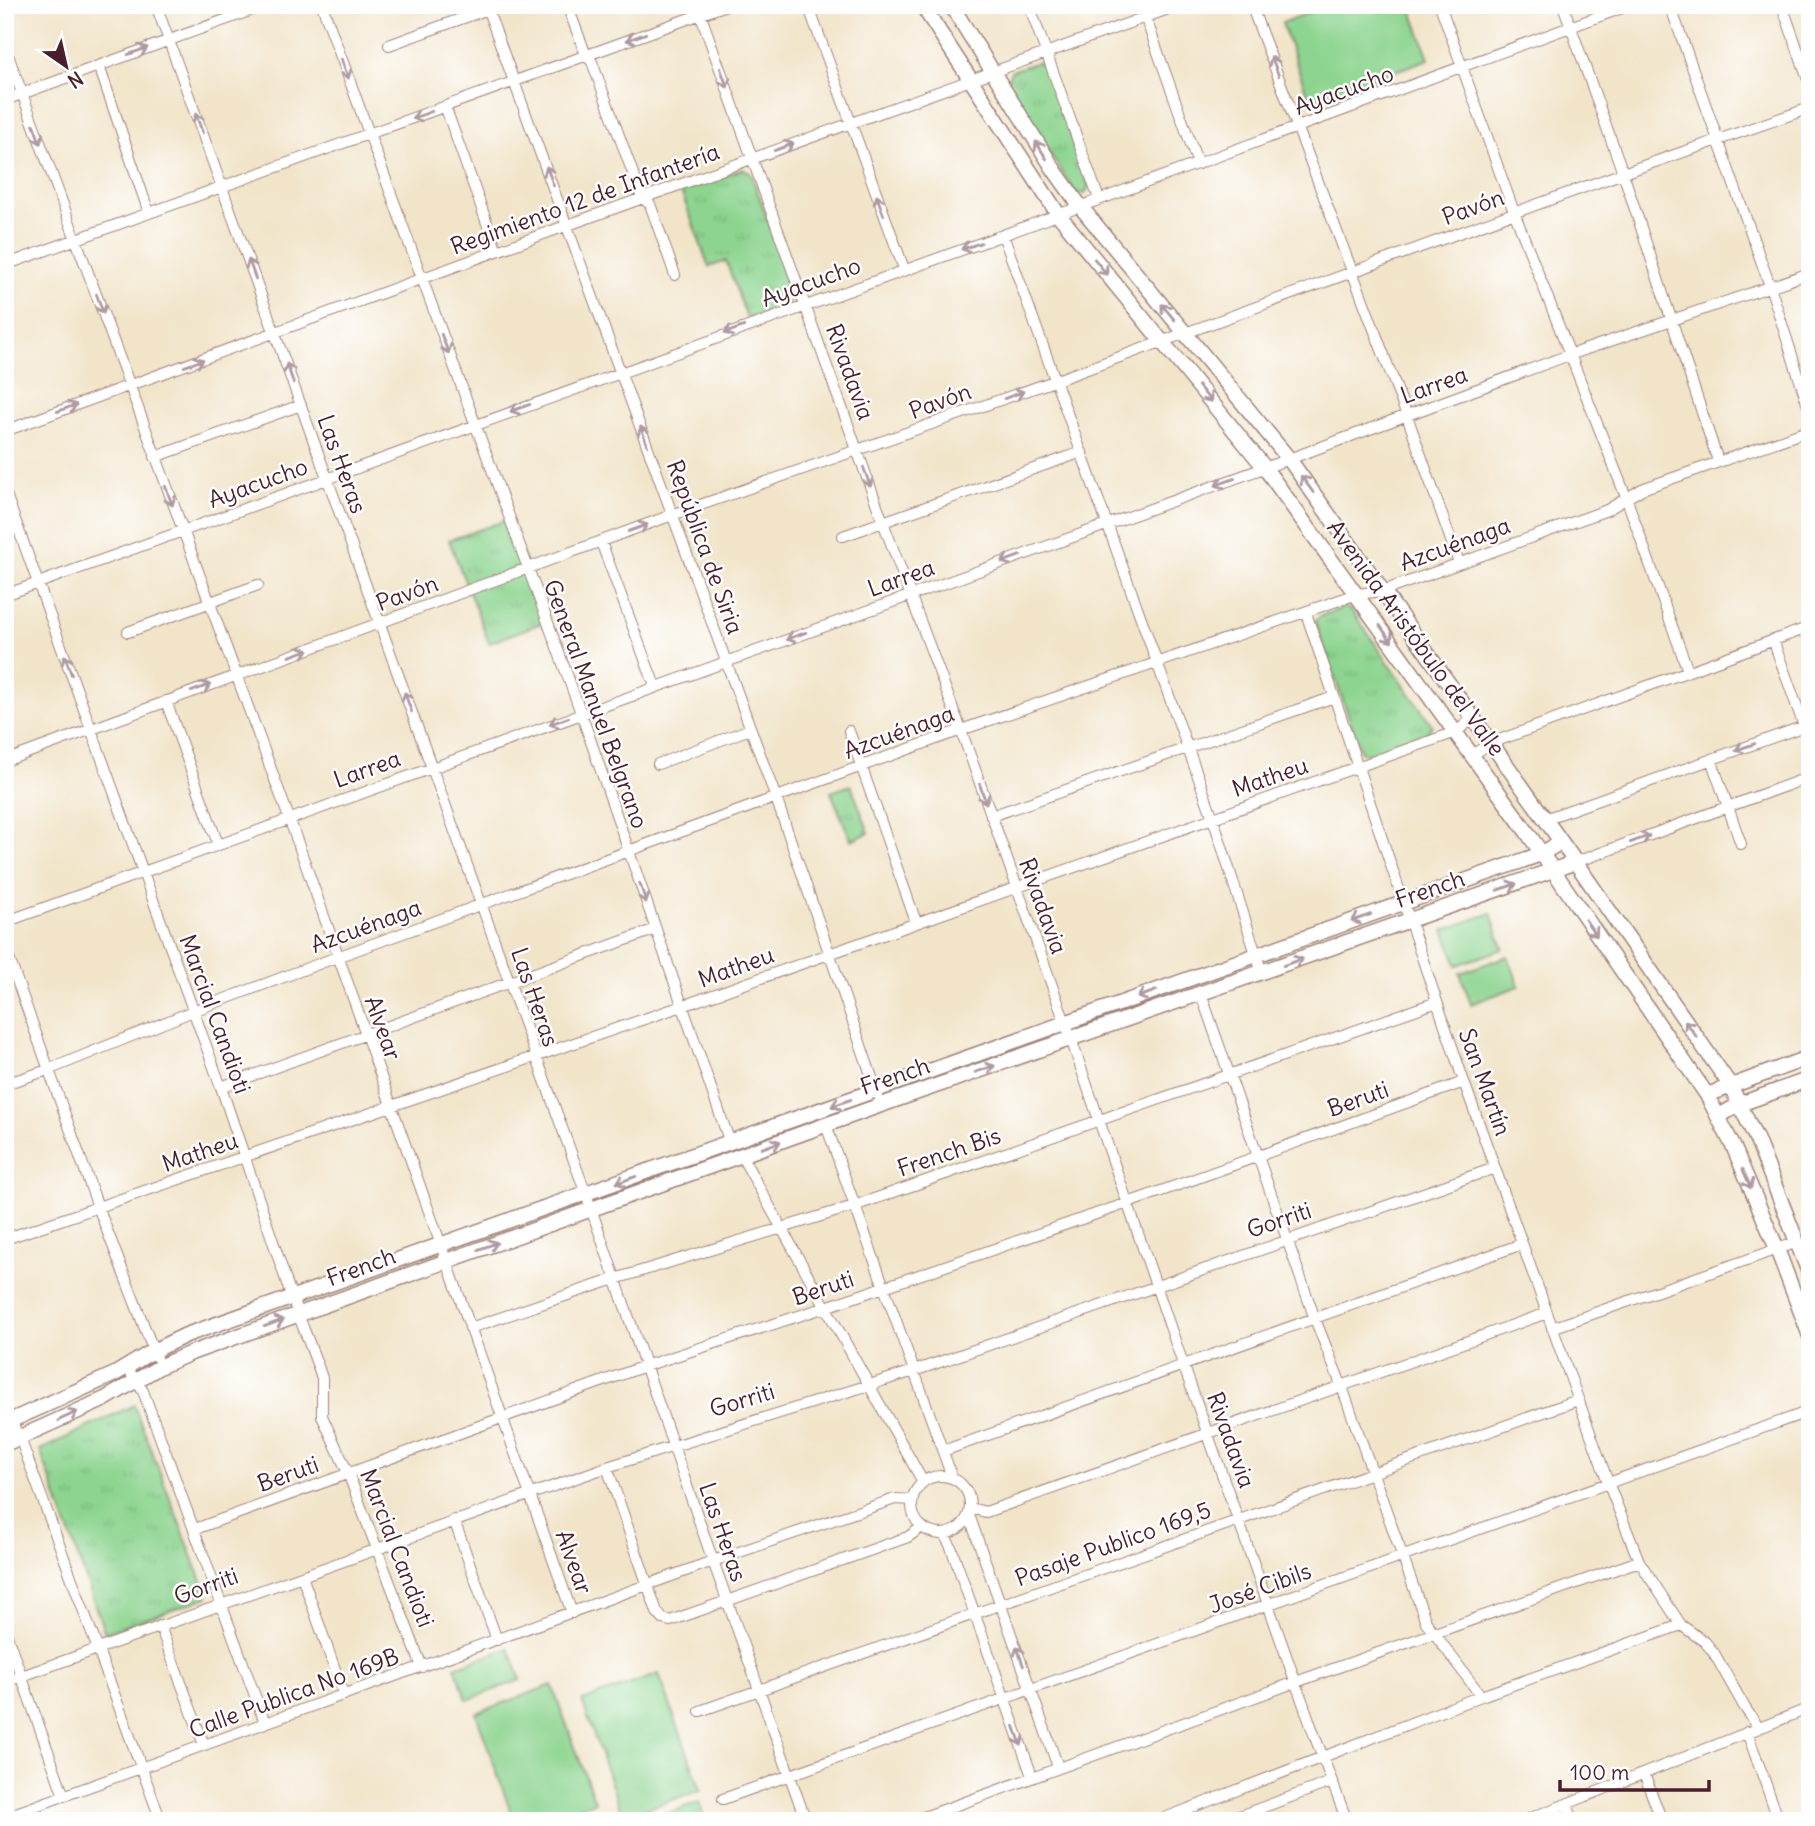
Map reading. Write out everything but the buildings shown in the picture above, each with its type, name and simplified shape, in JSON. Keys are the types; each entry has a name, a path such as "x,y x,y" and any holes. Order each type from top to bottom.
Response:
{"main road":[{"name":"Avenida Aristóbulo del Valle","path":"922,5 1058,214 1265,468 1456,732 1707,1095 1719,1116 1777,1250 1810,1336"},
{"name":"Avenida Aristóbulo del Valle","path":"951,5 1055,171 1080,206 1289,459 1576,862 1730,1085 1756,1138 1810,1275"},
{"name":"French","path":"5,1444 105,1399 161,1366 191,1353 826,1125 879,1098 1065,1023 1541,854 1561,842"},
{"name":"French","path":"7,1418 127,1368 153,1351 186,1335 730,1143 1071,1039 1576,862"},
{"path":"1707,1095 1810,1057"},
{"path":"1719,1116 1740,1104 1810,1079"}],"street":[{"name":"Las Heras","path":"156,5 586,1194 806,1821"},
{"path":"5,100 266,5"},
{"name":"General Manuel Belgrano","path":"322,5 581,713 730,1143"},
{"path":"567,5 586,55 592,62 642,198 650,204 675,275"},
{"path":"5,265 516,81 699,10 726,5"},
{"path":"808,5 904,270"},
{"path":"1029,5 1099,199"},
{"path":"1141,5 1198,164"},
{"name":"Regimiento 12 de Infantería","path":"5,431 1179,5"},
{"path":"1251,5 1407,416 1459,563"},
{"path":"1440,5 1514,212 1626,498 1688,671"},
{"path":"1563,5 1623,173 1718,461"},
{"name":"Ayacucho","path":"5,595 805,304 1003,235 1630,5"},
{"path":"1670,5 1770,286 1810,412"},
{"path":"1782,5 1810,85"},
{"path":"389,45 487,7"},
{"name":"República de Siria","path":"487,7 776,798 879,1098"},
{"name":"Rivadavia","path":"699,10 883,522 961,730 1156,1288 1347,1821"},
{"name":"Alvear","path":"5,47 289,818 439,1246 572,1613"},
{"path":"99,66 149,214"},
{"path":"445,106 497,251"},
{"name":"Pavón","path":"5,761 672,515 1057,380 1514,212 1810,108"},
{"path":"1003,235 1213,818 1262,973"},
{"name":"Larrea","path":"5,922 431,766 1265,468 1569,355 1810,273"},
{"path":"155,457 301,405"},
{"name":"Azcuénaga","path":"5,1084 48,1070 193,1011 337,957 961,730 1357,594 1383,591 1607,509 1626,498 1718,461 1810,430"},
{"path":"843,536 1082,452"},
{"name":"Marcial Candioti","path":"5,492 246,1157 292,1298 322,1378 323,1416 378,1548 422,1667"},
{"path":"601,542 655,686"},
{"path":"128,632 258,585"},
{"name":"San Martín","path":"1306,613 1464,1082 1639,1562 1681,1625 1705,1642 1714,1653 1759,1728"},
{"path":"1472,755 1491,743 1810,627"},
{"path":"1545,819 1807,725 1773,640"},
{"path":"991,816 1334,697"},
{"path":"166,701 218,844"},
{"name":"Matheu","path":"5,1239 682,1006 1456,732 1473,718"},
{"path":"659,765 750,729"},
{"path":"849,731 916,922"},
{"path":"1711,759 1741,844"},
{"name":"French","path":"1576,862 1810,777"},
{"path":"221,1087 509,980 656,929"},
{"path":"5,947 98,1207 161,1366"},
{"path":"1201,994 1315,1319 1426,1622 1481,1696"},
{"name":"French Bis","path":"470,1328 615,1279 854,1206 1437,1002"},
{"name":"Beruti","path":"195,1529 645,1366 827,1307 1128,1203 1464,1082"},
{"path":"826,1125 952,1477 967,1490 970,1512 1058,1767"},
{"path":"741,1155 923,1482"},
{"name":"Gorriti","path":"5,1682 607,1467 914,1371 1495,1168"},
{"path":"1552,1328 1798,1242"},
{"path":"943,1451 1522,1244"},
{"path":"970,1512 986,1512 1547,1313"},
{"path":"127,1368 143,1391 265,1723"},
{"name":"Pasaje Publico 169,5","path":"700,1711 1578,1400"},
{"name":"José Cibils","path":"723,1799 1609,1485 1810,1411"},
{"path":"7,1418 20,1438 161,1821"},
{"path":"607,1467 657,1612 663,1619 670,1621 908,1537 922,1527"},
{"path":"952,1477 937,1476 923,1482 913,1500 913,1510 922,1527 944,1534 960,1527 970,1512"},
{"name":"Calle Publica No 169B","path":"5,1817 713,1561 895,1499 913,1500"},
{"path":"454,1520 497,1640"},
{"path":"944,1534 951,1547 1032,1776"},
{"path":"913,1821 1032,1776 1639,1562"},
{"path":"302,1576 344,1695"},
{"path":"1157,1821 1322,1755 1681,1625"},
{"path":"160,1626 204,1745"},
{"path":"5,1630 64,1796"},
{"path":"1523,1821 1810,1708"},
{"path":"1747,1732 1779,1821"},
{"path":"1644,1774 1662,1821"},
{"path":"1226,1821 1332,1782"},
{"path":"1567,1804 1573,1821"}],"green space":[{"path":"1329,5 1410,5 1429,59 1310,102 1282,23"},
{"path":"1038,62 1046,66 1089,186 1085,194 1076,192 1059,168 1007,82 1011,71"},
{"path":"743,169 751,174 795,294 791,303 747,319 726,261 709,267 681,191"},
{"path":"510,519 547,621 489,643 449,540"},
{"path":"1345,607 1352,611 1432,725 1427,734 1370,754 1361,752 1315,621"},
{"path":"851,785 869,833 851,840 831,792"},
{"path":"1491,913 1503,949 1457,965 1444,930"},
{"path":"1508,956 1519,986 1471,1004 1460,973"},
{"path":"134,1405 208,1597 105,1633 40,1450"},
{"path":"509,1648 521,1680 467,1700 455,1667"},
{"path":"659,1674 701,1790 623,1817 582,1701"},
{"path":"552,1685 595,1802 540,1821 514,1821 476,1713"},
{"path":"699,1802 706,1821 647,1821"}]}
